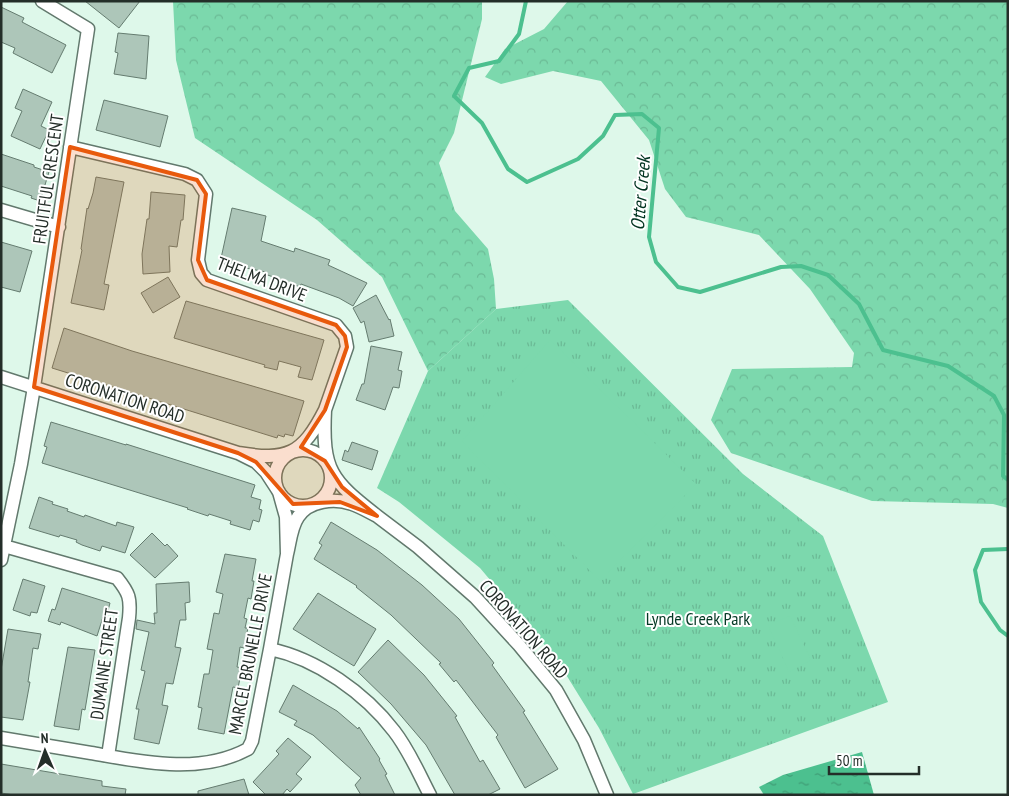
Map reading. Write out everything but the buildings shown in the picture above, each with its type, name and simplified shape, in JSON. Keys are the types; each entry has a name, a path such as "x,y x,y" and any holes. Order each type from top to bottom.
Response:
{"street":[{"name":"FRUITFUL CRESCENT","path":"1,560 21,464 34,387 88,29 42,1"},
{"name":"THELMA DRIVE","path":"70,147 184,174 197,180 206,194 198,260 201,273 208,280 336,325 345,336 346,346 326,405 311,435 291,453"},
{"path":"1,210 59,227"},
{"name":"CORONATION ROAD","path":"1,377 238,453 256,456 291,453"},
{"name":"THELMA DRIVE","path":"326,405 324,436 330,468"},
{"path":"300,450 318,454 330,468 330,487 326,495 319,501 301,506 292,504 279,492 275,474 283,458 291,453 300,450"},
{"name":"CORONATION ROAD","path":"238,453 256,462 266,472 279,492"},
{"name":"CORONATION ROAD","path":"330,468 342,487 418,547 475,597 519,645 556,690 584,740 607,795"},
{"name":"MARCEL BRUNELLE DRIVE","path":"279,492 286,517 287,554"},
{"name":"CORONATION ROAD","path":"310,505 328,501 340,502 352,504 378,516"},
{"name":"MARCEL BRUNELLE DRIVE","path":"1,738 153,764 187,764 218,760 240,754 248,749 252,741 294,524 303,510 310,505"},
{"name":"DUMAINE STREET","path":"4,546 117,578 127,591 131,602 108,756"},
{"path":"270,649 283,652 318,668 362,696 395,731 430,795"}],"highlighted area":[{"path":"70,147 197,180 206,194 198,260 207,280 336,325 345,336 347,347 325,410 301,447 325,461 342,487 377,516 340,502 293,504 256,462 238,453 34,387"}],"green space":[{"path":"173,1 482,1 482,19 454,133 439,163 455,211 488,249 494,279 496,309 428,371 382,277 317,220 195,138 176,60"},
{"path":"568,1 1008,1 1008,508 993,504 872,501 731,453 711,420 732,369 852,367 854,353 810,289 759,235 686,217 665,189 649,140 601,81 553,71 501,84 485,77 505,49 544,29"},
{"name":"Lynde Creek Park","path":"568,300 743,474 823,536 888,702 633,794 599,728 557,660 519,614 480,568 399,502 377,488 428,371 496,309"},
{"path":"550,340 696,484 600,581 462,441"},
{"path":"790,616 811,660 789,672 768,625"}],"water":[{"path":"862,752 874,795 764,795 759,787 783,775"}],"waterway":[{"name":"Otter Creek","path":"526,1 519,34 499,61 469,68 454,96 482,123 508,169 527,182 578,159 603,136 615,115 642,114 659,128 649,237 656,262 678,287 700,292 781,267 801,266 828,275 859,304 883,350 948,366 994,396 1004,415 1003,476 1008,480"},
{"name":"Otter Creek","path":"1008,549 983,550 975,570 981,602 1000,630 1008,636"}]}
